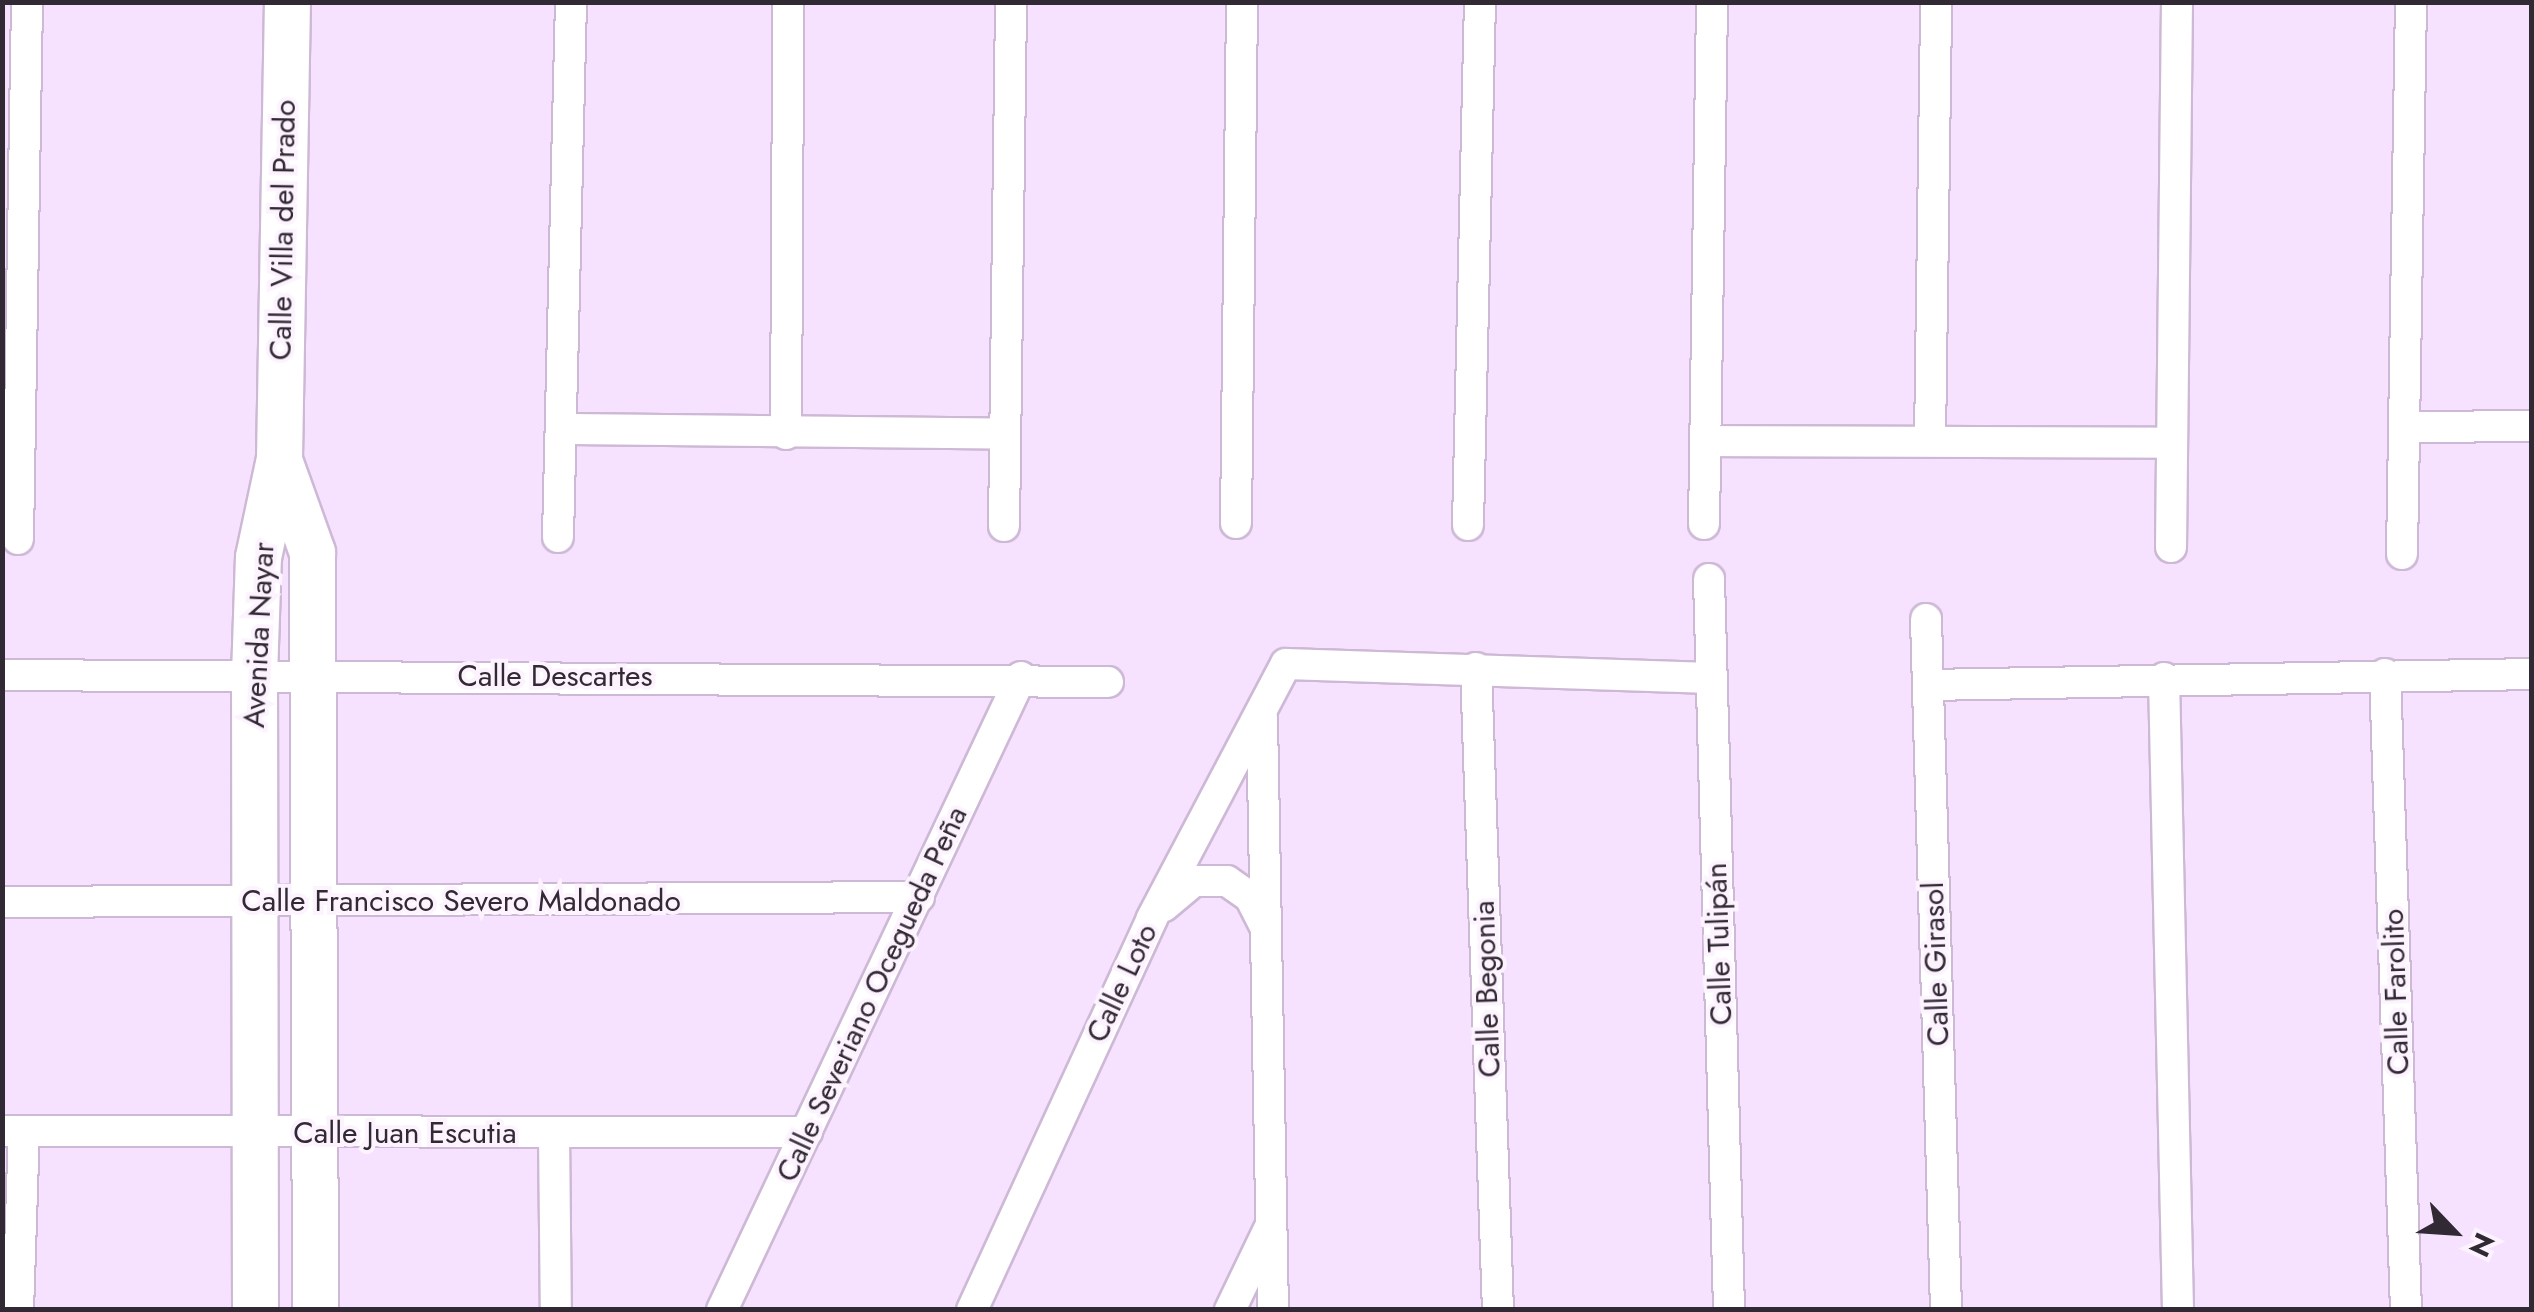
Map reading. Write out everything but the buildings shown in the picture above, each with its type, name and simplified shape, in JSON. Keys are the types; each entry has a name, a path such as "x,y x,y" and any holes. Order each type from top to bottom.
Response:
{"street":[{"path":"18,538 9,406 27,2"},
{"name":"Calle Villa del Prado","path":"279,458 288,2"},
{"path":"558,537 571,2"},
{"path":"786,434 788,2"},
{"path":"1004,526 1010,2"},
{"path":"1236,523 1242,2"},
{"path":"1468,525 1480,2"},
{"path":"1704,524 1712,2"},
{"path":"1930,441 1936,2"},
{"path":"2170,547 2177,2"},
{"path":"2402,554 2411,2"},
{"path":"2404,427 2532,426"},
{"path":"562,429 1004,434"},
{"path":"1706,441 2172,443"},
{"name":"Avenida Nayar","path":"255,1310 254,676 258,556 279,458"},
{"name":"Avenida Nayar","path":"279,458 312,552 315,1310"},
{"name":"Calle Tulipán","path":"1709,579 1729,1310"},
{"name":"Calle Girasol","path":"1926,618 1946,1310"},
{"name":"Calle Loto","path":"972,1310 1152,918 1262,717 1286,664 1476,668"},
{"path":"1476,668 1712,678"},
{"name":"Calle Begonia","path":"1476,668 1498,1310"},
{"name":"Calle Farolito","path":"2385,674 2406,1310"},
{"path":"1928,685 2532,674"},
{"name":"Calle Descartes","path":"2,675 1022,677 1108,682"},
{"name":"Calle Severiano Ocegueda Peña","path":"722,1310 1022,677"},
{"path":"2164,678 2178,1310"},
{"path":"1262,717 1273,1310"},
{"path":"1152,918 1179,890 1212,879 1241,888 1266,929"},
{"name":"Calle Francisco Severo Maldonado","path":"2,902 314,904 919,897"},
{"path":"13,1131 18,1310"},
{"name":"Calle Juan Escutia","path":"13,1131 808,1132"},
{"path":"554,1133 556,1310"},
{"path":"1230,1310 1272,1222"}]}
